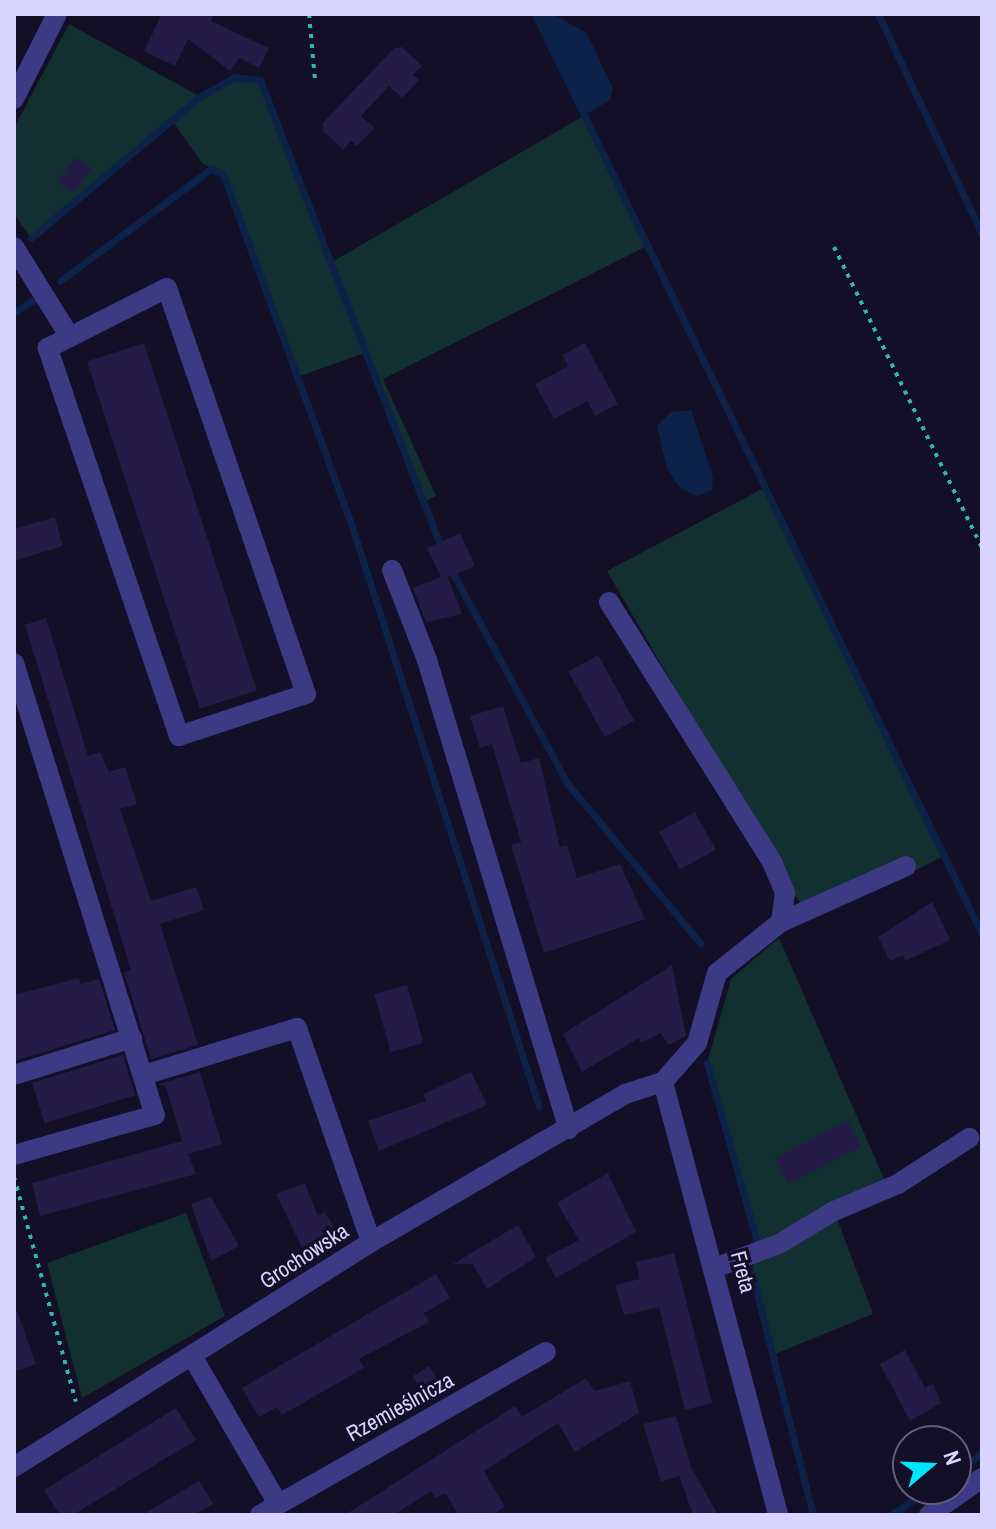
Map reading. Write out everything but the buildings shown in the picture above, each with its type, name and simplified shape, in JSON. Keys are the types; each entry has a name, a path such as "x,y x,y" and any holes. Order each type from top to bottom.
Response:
{"street":[{"path":"14,99 57,14"},
{"path":"14,247 70,337"},
{"path":"167,288 306,694 179,736 48,348 70,337 167,288"},
{"path":"392,570 427,660 569,1129"},
{"path":"609,602 772,862 785,893 781,922"},
{"path":"14,663 155,1115 14,1155"},
{"path":"663,1082 697,1043 717,973 781,922 906,866"},
{"path":"144,1075 297,1028 371,1242"},
{"path":"14,1075 132,1038"},
{"name":"Grochowska","path":"14,1467 371,1242 625,1094 663,1082"},
{"name":"Freta","path":"663,1082 717,1267 778,1515"},
{"path":"717,1267 779,1244 834,1211 898,1184 969,1138"},
{"name":"Rzemieślnicza","path":"260,1515 546,1352"},
{"path":"192,1356 278,1504"},
{"path":"929,1515 982,1478"}],"path":[{"path":"309,14 315,80"},
{"path":"834,247 982,548"},
{"path":"14,1177 83,1424"}],"green space":[{"path":"69,24 199,96 235,77 260,80 332,262 582,117 645,247 383,379 436,496 425,501 367,352 300,376 223,174 202,163 171,119 31,238 14,214 14,128"},
{"path":"764,488 944,856 910,873 801,905 607,571"},
{"path":"779,938 888,1188 834,1211 873,1314 773,1355 752,1274 756,1238 707,1063 731,979"},
{"path":"186,1213 225,1316 82,1398 47,1263"}],"water":[{"path":"535,14 552,14 587,33 613,89 610,100 582,117"},
{"path":"691,410 713,477 712,490 697,496 680,488 667,469 657,426 671,412"}],"waterway":[{"path":"535,14 982,934"},
{"path":"878,14 982,234"},
{"path":"31,238 199,97 235,77 260,80 442,550"},
{"path":"60,281 211,169 223,174 353,530 539,1107"},
{"path":"14,312 32,301"},
{"path":"450,568 568,784 700,943"},
{"path":"707,1063 756,1238"},
{"path":"752,1274 813,1515"},
{"path":"972,1460 982,1453"},
{"path":"891,1515 906,1505"}]}
